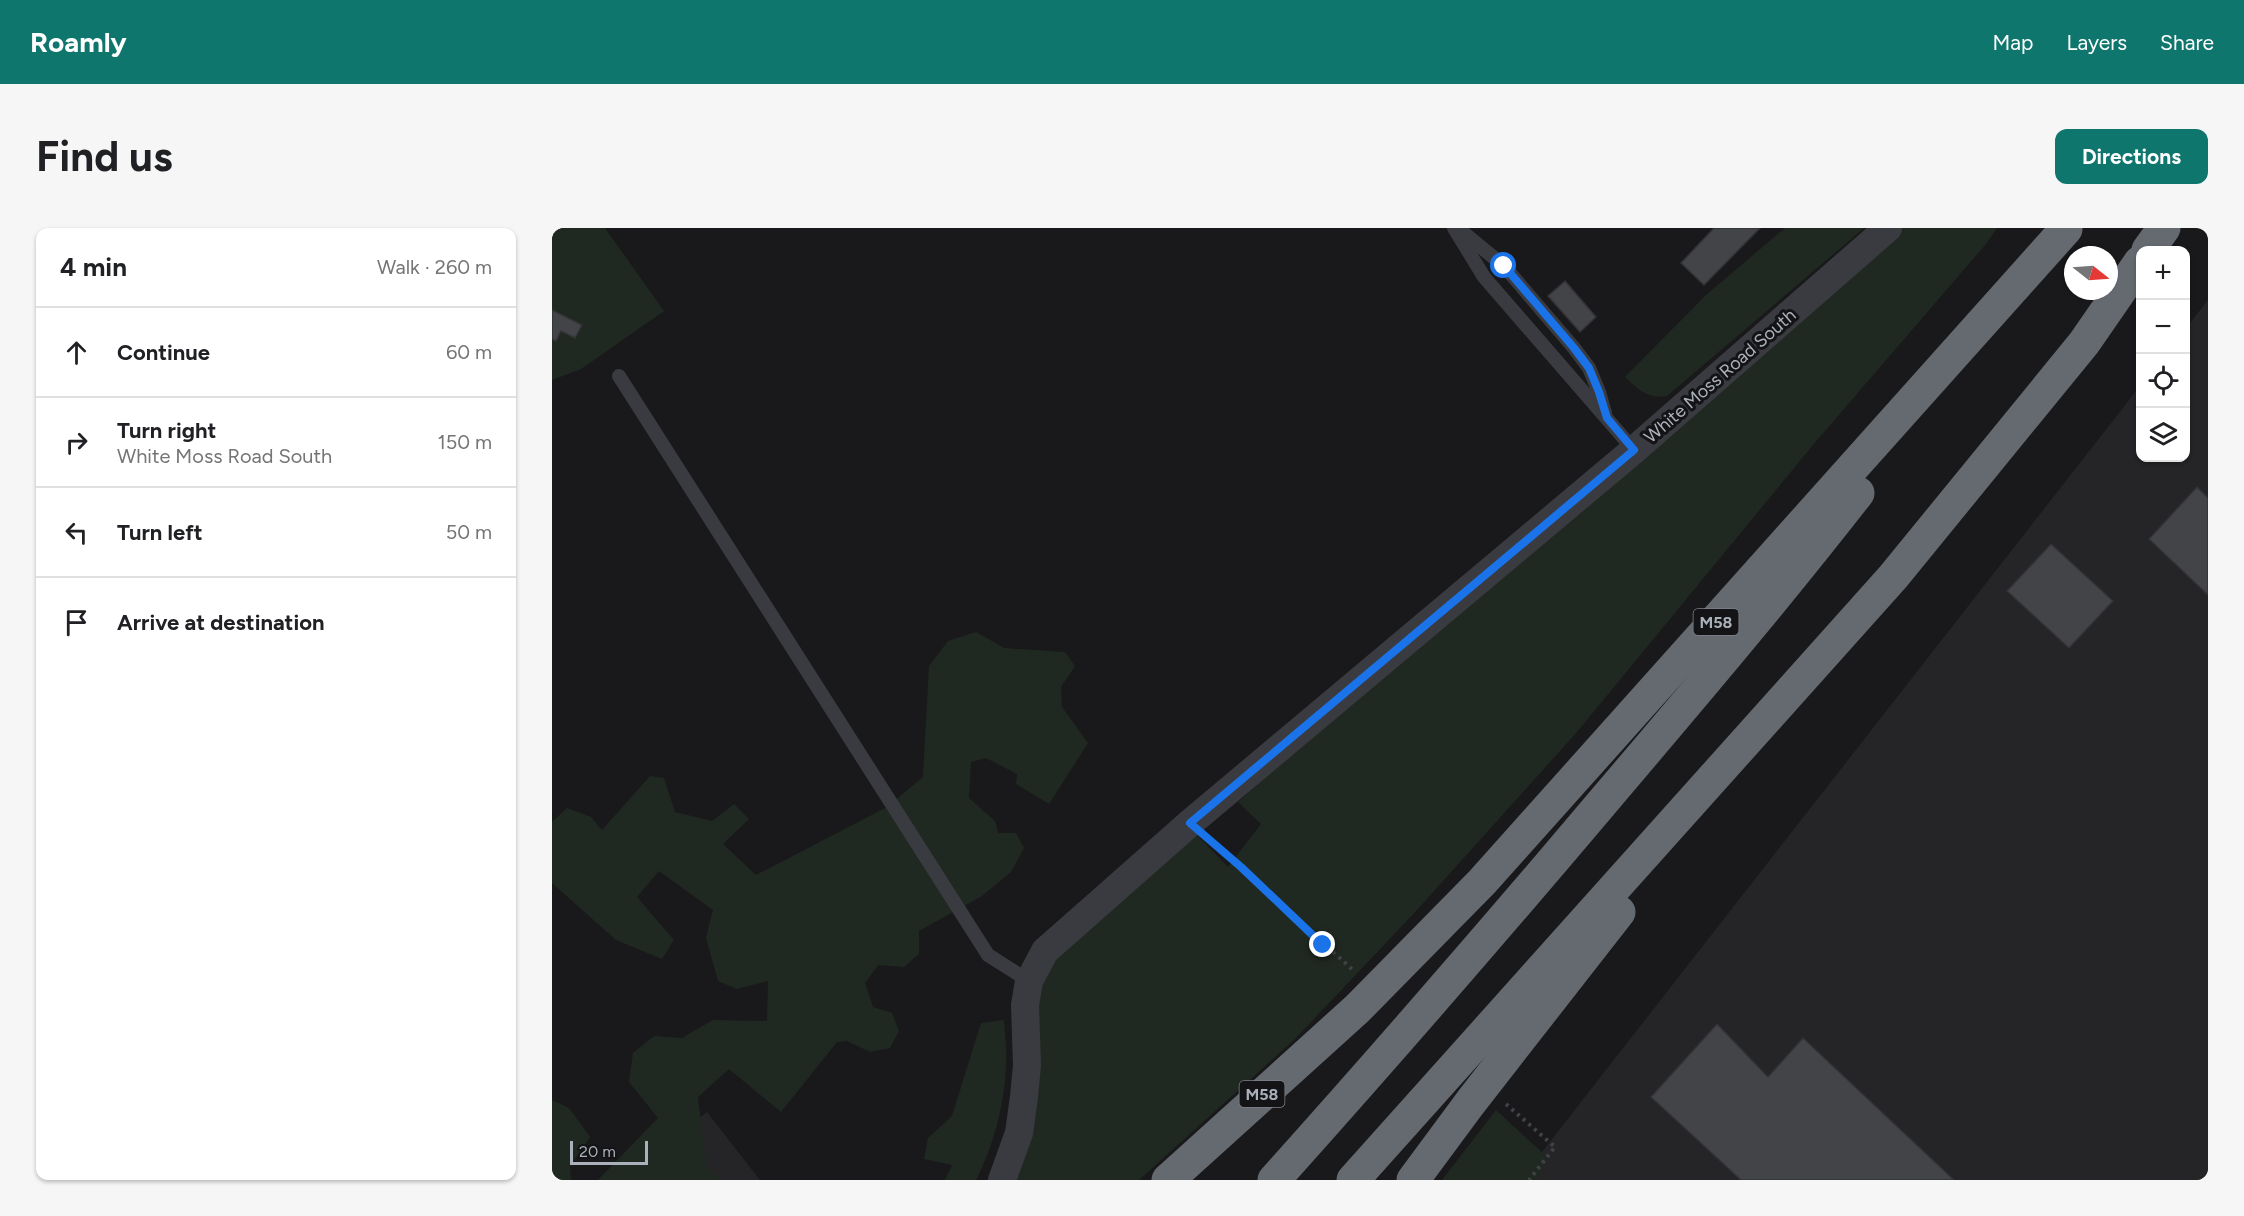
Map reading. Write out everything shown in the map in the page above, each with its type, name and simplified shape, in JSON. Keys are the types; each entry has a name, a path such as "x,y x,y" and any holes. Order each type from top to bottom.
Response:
{"highway":[{"name":"M58","path":"1168,1180 1357,1009 1482,882 2066,228"},
{"name":"M58","path":"1274,1180 1397,1043 1776,598 2066,228"},
{"path":"2151,246 2164,228"},
{"path":"1353,1180 1893,577 2084,343 2136,268"},
{"path":"1413,1180 1470,1103 1796,687"}],"street":[{"name":"White Moss Road South","path":"1002,1180 1018,1133 1024,1097 1027,1065 1025,1005 1029,981 1045,951 1190,823 1634,450 1888,228"}],"lane":[{"path":"1456,228 1504,266 1574,348 1589,368 1607,418"},
{"path":"1456,228 1484,277 1634,450"},
{"path":"619,376 988,955 1029,981"}],"path":[{"path":"1190,823 1241,867 1323,945"},
{"path":"1529,1180 1555,1148 1551,1143"}],"shaded area":[{"path":"552,228 605,228 664,311 581,369 552,380"},
{"path":"1785,228 1864,228 1667,396 1649,395 1639,390 1625,377 1706,295"},
{"path":"1886,228 1997,228 1986,244 1813,445 1577,732 1417,910 1295,1039 1139,1180 1008,1180 1035,1010 1042,979 1052,958 1196,834 1228,867 1261,824 1238,802"},
{"path":"2208,300 2208,1180 1520,1180 2136,391 2136,462 2190,462 2190,323"},
{"path":"976,632 1004,648 1065,652 1075,666 1061,687 1062,707 1088,743 1049,804 1016,784 1017,774 986,758 971,762 969,798 995,821 998,833 1016,833 1024,848 1011,872 982,896 919,931 919,954 904,967 878,965 865,983 873,1007 892,1013 899,1031 890,1048 870,1052 847,1041 837,1042 781,1112 729,1069 698,1097 706,1165 719,1180 598,1180 658,1118 629,1082 633,1053 654,1036 682,1038 713,1020 767,1021 768,981 737,989 718,981 706,938 713,910 659,871 637,897 674,940 662,959 616,940 552,883 552,822 567,808 591,817 602,830 650,776 664,778 675,812 712,821 734,804 749,819 723,844 756,875 887,807 923,777 929,666 948,641"},
{"path":"1004,1020 1005,1082 997,1125 988,1153 976,1180 945,1180 952,1165 924,1159 928,1138 952,1116 981,1023"},
{"path":"552,1100 569,1108 590,1137 570,1166 571,1180 552,1180"},
{"path":"1496,1110 1548,1158 1536,1180 1442,1180"},
{"path":"707,1112 760,1180 619,1180"}],"building":[{"path":"1714,228 1760,228 1704,285 1681,263"},
{"path":"1565,281 1596,317 1580,332 1548,296"},
{"path":"552,310 582,325 575,338 561,331 556,341 552,339"},
{"path":"2197,487 2208,498 2208,595 2149,539"},
{"path":"2051,544 2113,601 2069,648 2007,591"},
{"path":"1717,1024 1768,1077 1803,1038 1954,1180 1741,1180 1651,1097"}],"route":[{"path":"1323,945 1241,867 1190,823 1634,450 1607,418 1589,368 1504,266"}]}
